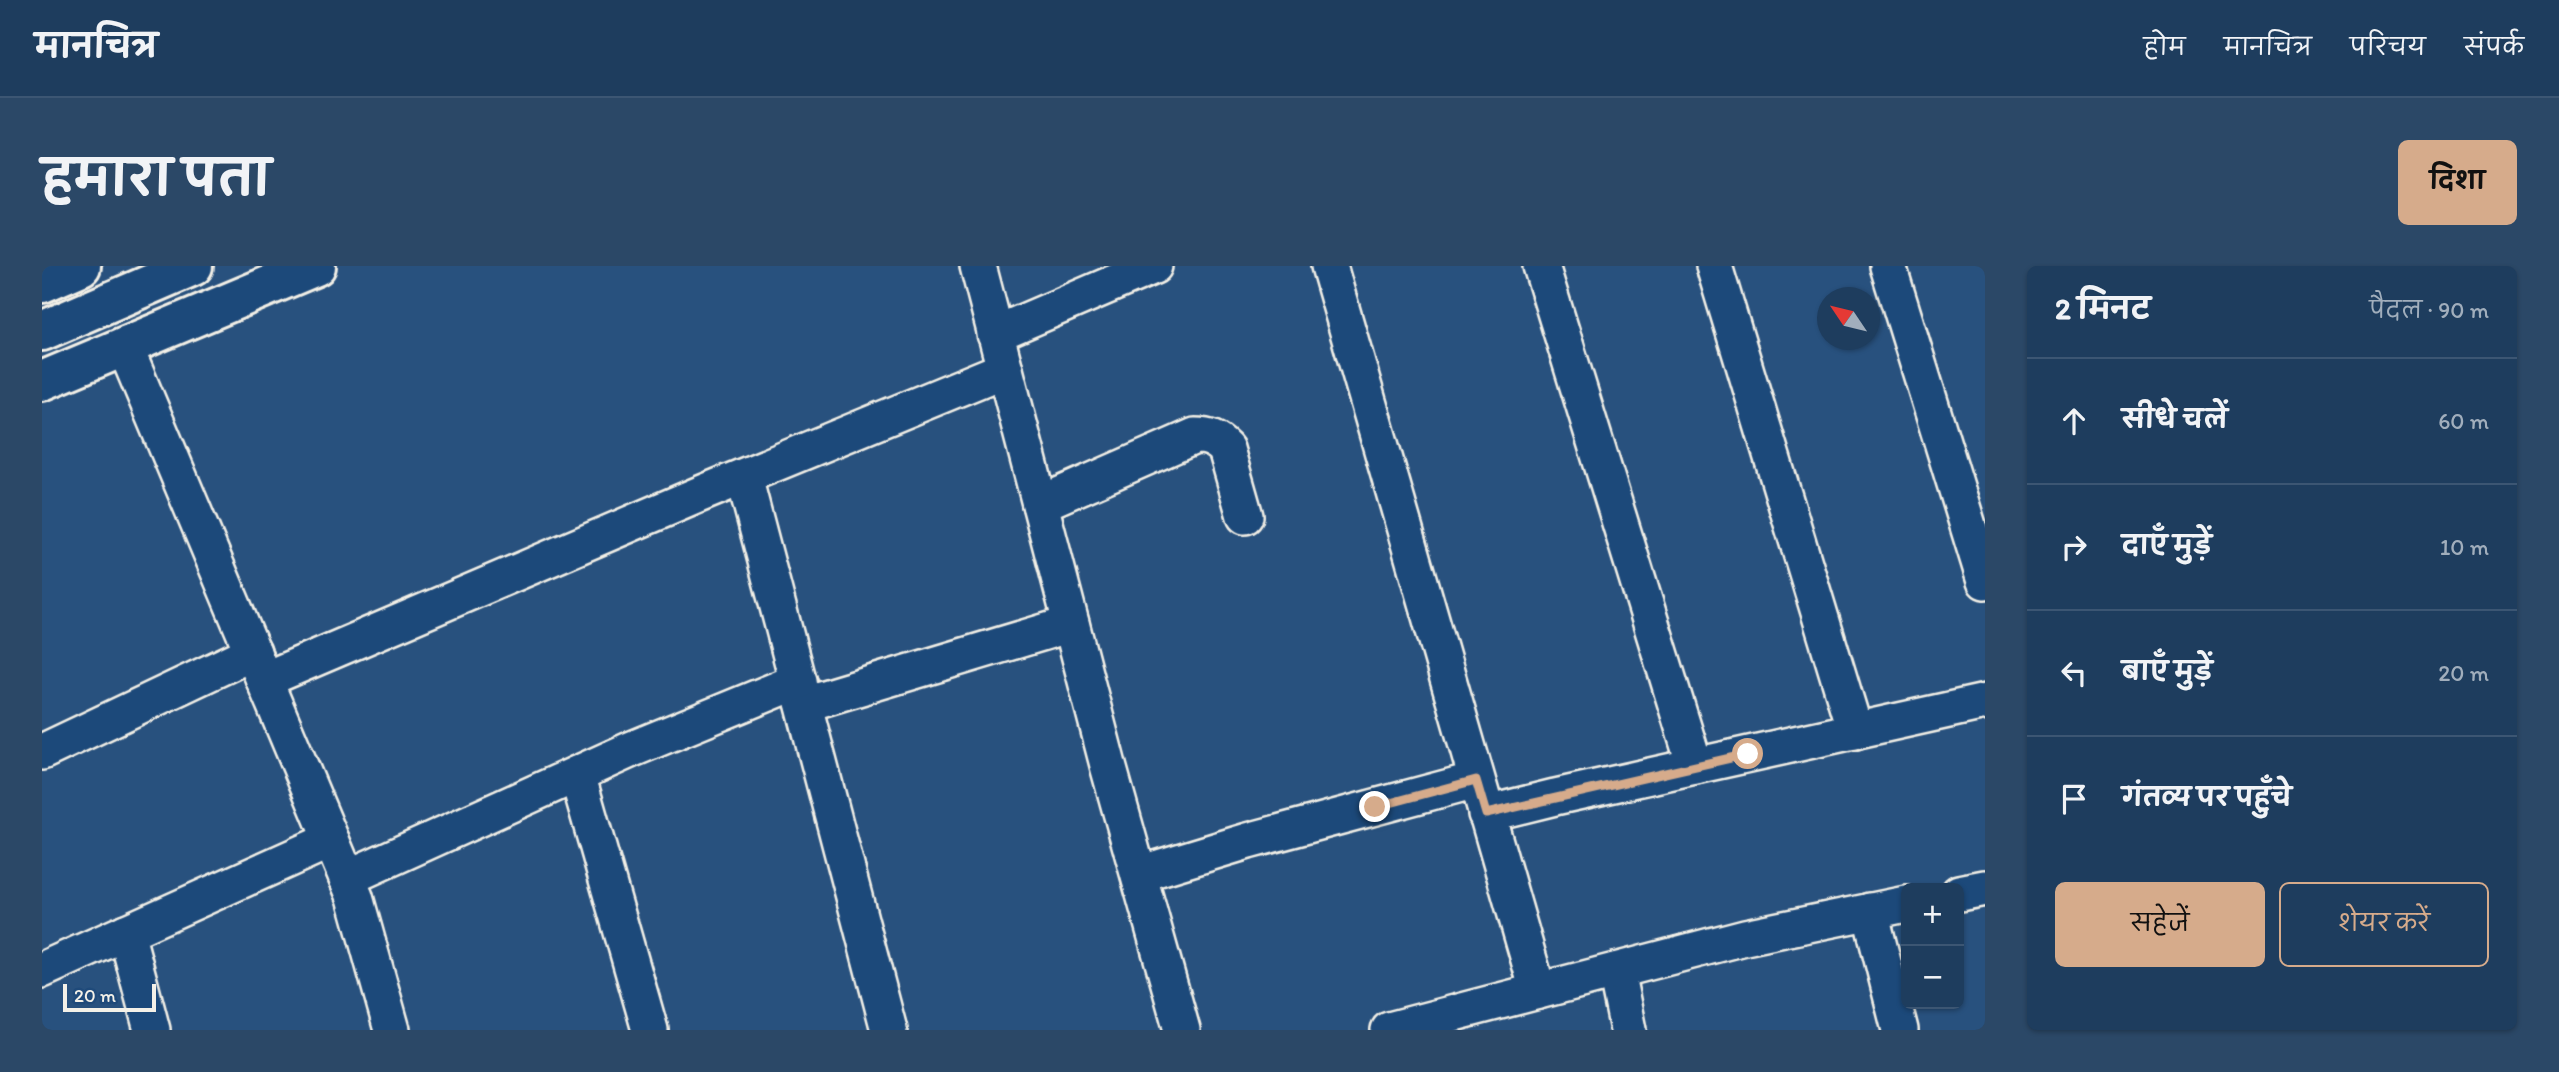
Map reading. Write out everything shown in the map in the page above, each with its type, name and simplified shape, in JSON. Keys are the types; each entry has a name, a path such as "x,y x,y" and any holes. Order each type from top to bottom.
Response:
{"main road":[{"path":"42,283 80,266"},
{"path":"42,331 192,266"},
{"path":"42,381 316,266"}],"street":[{"path":"978,266 1071,624 1182,1030"},
{"path":"995,334 1154,266"},
{"path":"1329,266 1538,991"},
{"path":"1541,266 1695,766"},
{"path":"1714,266 1855,731"},
{"path":"1888,266 1974,501 1985,581"},
{"path":"124,345 355,897 391,1030"},
{"path":"42,752 744,477 1005,369"},
{"path":"1040,504 1195,436 1208,436 1226,449 1245,516"},
{"path":"744,477 889,1030"},
{"path":"347,878 577,774 801,693 1071,624"},
{"path":"1486,814 1985,702"},
{"path":"577,774 650,1030"},
{"path":"1139,874 1248,841 1476,780"},
{"path":"42,970 331,840"},
{"path":"1964,892 1985,887"},
{"path":"1403,1028 1745,937 1901,905"},
{"path":"1870,911 1900,1030"},
{"path":"126,932 152,1030"},
{"path":"1616,971 1628,1030"}],"route":[{"path":"1375,807 1476,780 1486,814 1748,754"}]}
